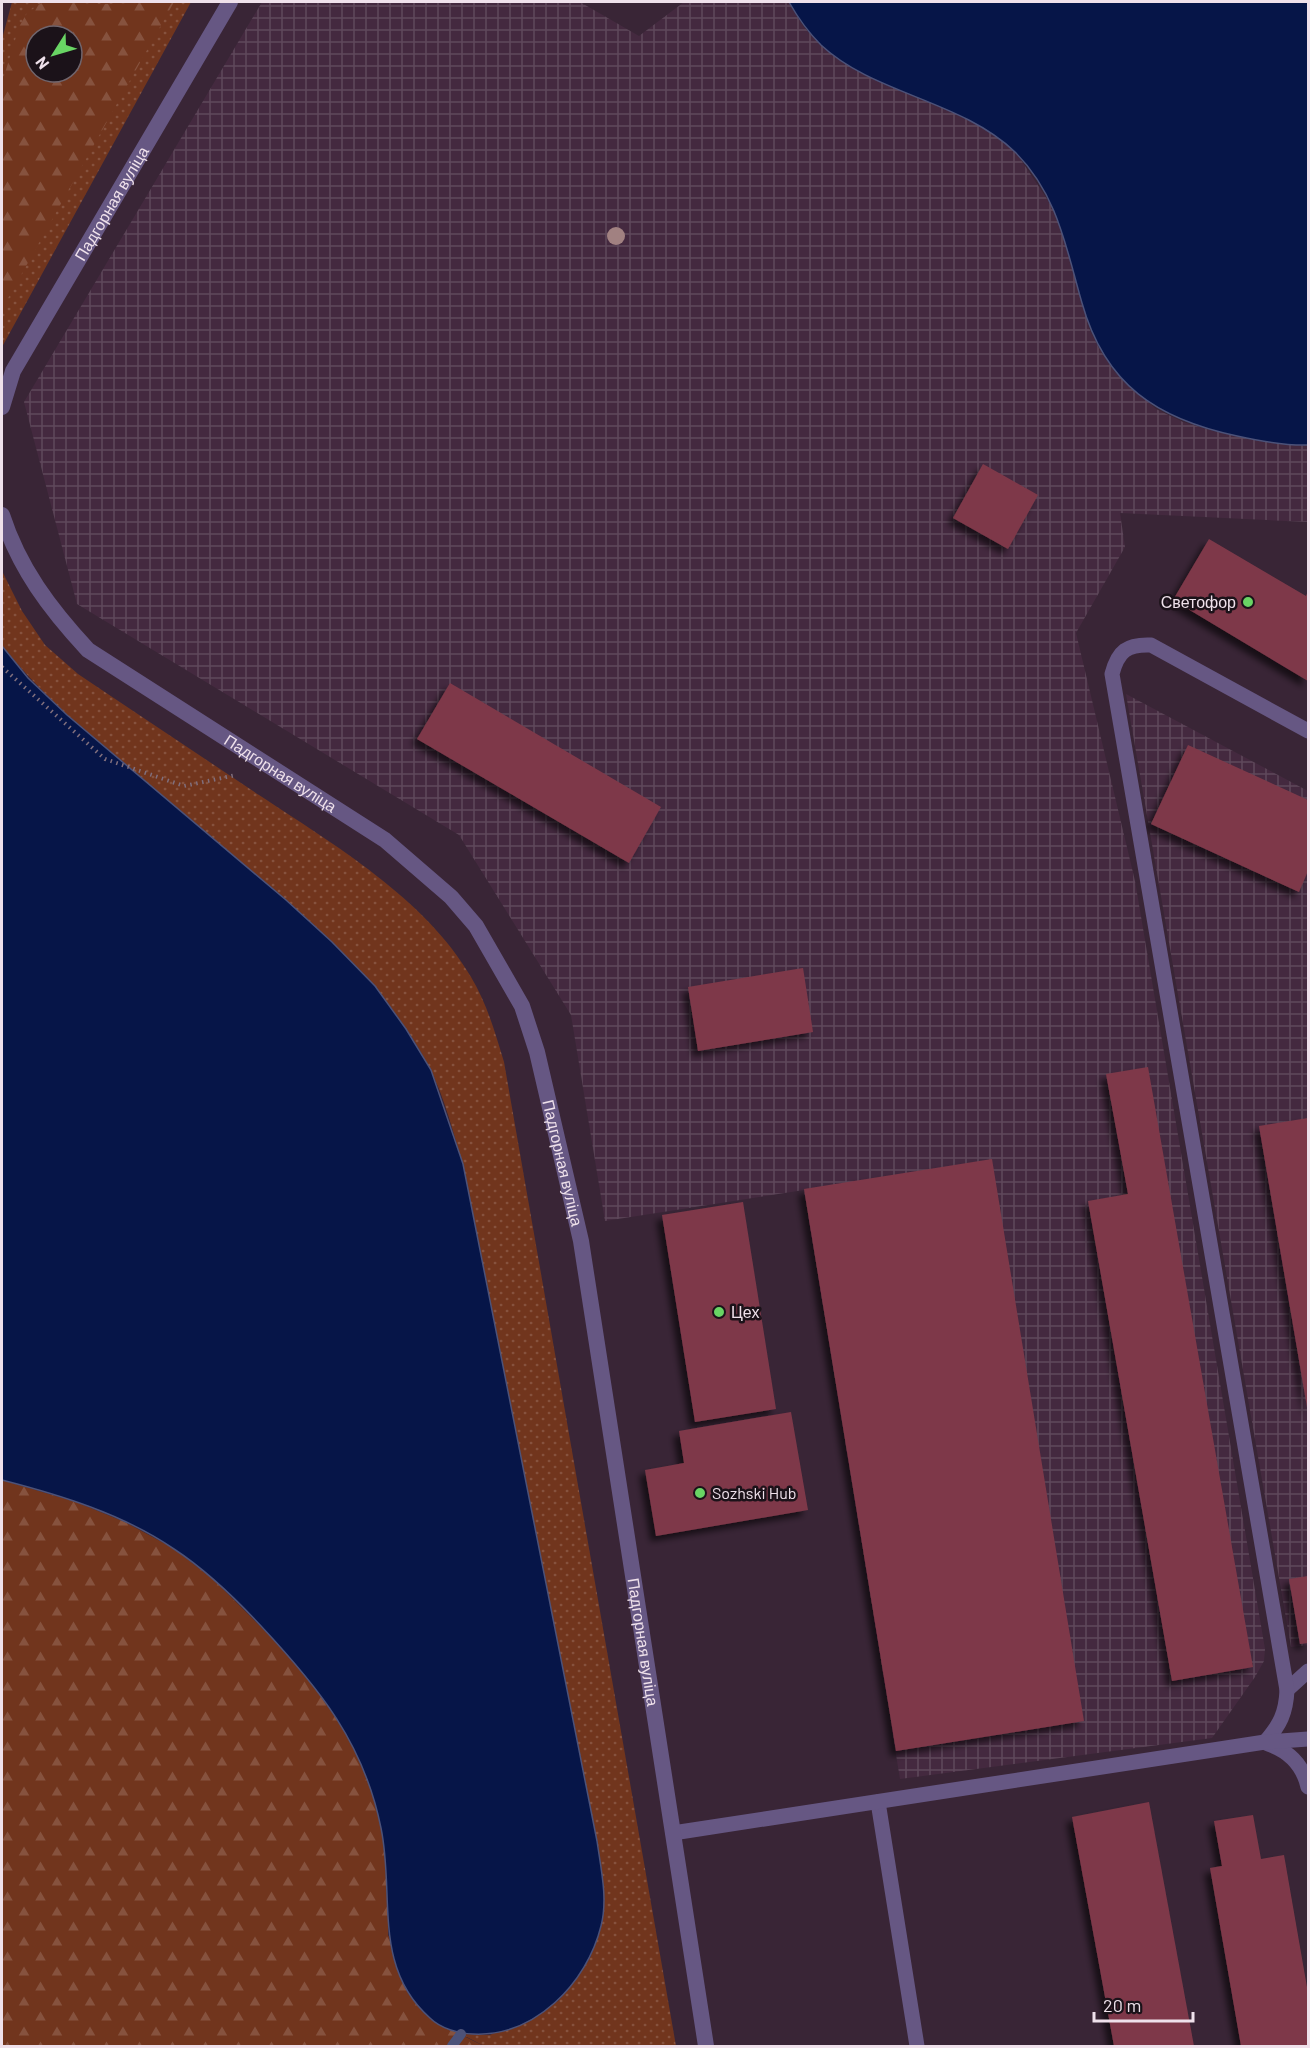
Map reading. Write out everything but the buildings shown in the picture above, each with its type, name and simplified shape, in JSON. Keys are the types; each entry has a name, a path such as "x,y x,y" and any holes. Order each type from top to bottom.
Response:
{"street":[{"name":"Падгорная вуліца","path":"2,407 14,371 230,2"},
{"name":"Падгорная вуліца","path":"2,515 12,548 30,579 56,616 88,650 385,840 451,897 476,926 522,1006 537,1052 581,1241 706,2046"}],"lane":[{"path":"1265,1742 1280,1725 1286,1709 1287,1690 1112,674 1117,657 1125,649 1136,644 1151,645 1308,731"},
{"path":"1287,1690 1308,1671"},
{"path":"673,1833 1265,1742 1308,1739"},
{"path":"1265,1742 1282,1749 1293,1758 1301,1768 1308,1787"},
{"path":"878,1802 917,2046"}],"path":[{"path":"2,667 105,759 184,786 271,767"}],"shaded area":[{"path":"262,2 580,2 639,36 684,2 789,2 803,26 823,47 850,65 995,134 1017,154 1053,208 1067,242 1089,328 1100,350 1114,371 1156,409 1183,422 1213,431 1254,440 1308,445 1308,522 1120,513 1125,547 1076,633 1135,881 1265,1649 1264,1661 1255,1677 1212,1738 900,1779 804,1190 605,1221 571,1015 459,835 77,604 24,402"},
{"path":"789,2 1308,2 1308,445 1264,441 1208,429 1182,420 1138,394 1120,377 1092,332 1059,223 1051,204 1030,169 1015,152 993,134 969,120 891,87 842,62 816,40"},
{"path":"2,646 28,678 67,715 286,900 332,942 375,986 406,1029 431,1070 463,1164 597,1841 603,1884 604,1905 601,1926 584,1967 571,1986 555,2002 537,2016 517,2026 496,2033 456,2032 434,2022 412,1998 400,1976 393,1953 381,1828 363,1769 351,1743 320,1695 261,1626 209,1575 154,1537 91,1507 2,1480"},
{"path":"1126,694 1308,791 1308,1645 1291,1647"}],"green space":[{"path":"12,2 191,2 2,347 2,39"},
{"path":"43,2 102,4 174,2 2,309 2,83 19,27 27,13"},
{"path":"2,571 22,611 45,645 78,674 317,833 376,875 404,898 452,949 482,997 504,1062 676,2046 484,2046 461,2034 490,2035 558,2001 574,1982 591,1956 597,1841 463,1164 448,1116 435,1080 414,1041 396,1014 354,965 308,919 92,738 30,678 2,646"},
{"path":"2,1480 76,1502 125,1522 173,1548 214,1580 291,1657 328,1702 353,1744 372,1788 382,1832 388,1882 388,1935 431,2020 484,2046 2,2046"}],"waterway":[{"path":"452,2046 461,2034"}],"place":[{"name":"Светофор","path":"1248,602"},
{"name":"Цех","path":"719,1312"},
{"name":"Sozhski Hub","path":"700,1493"}]}
